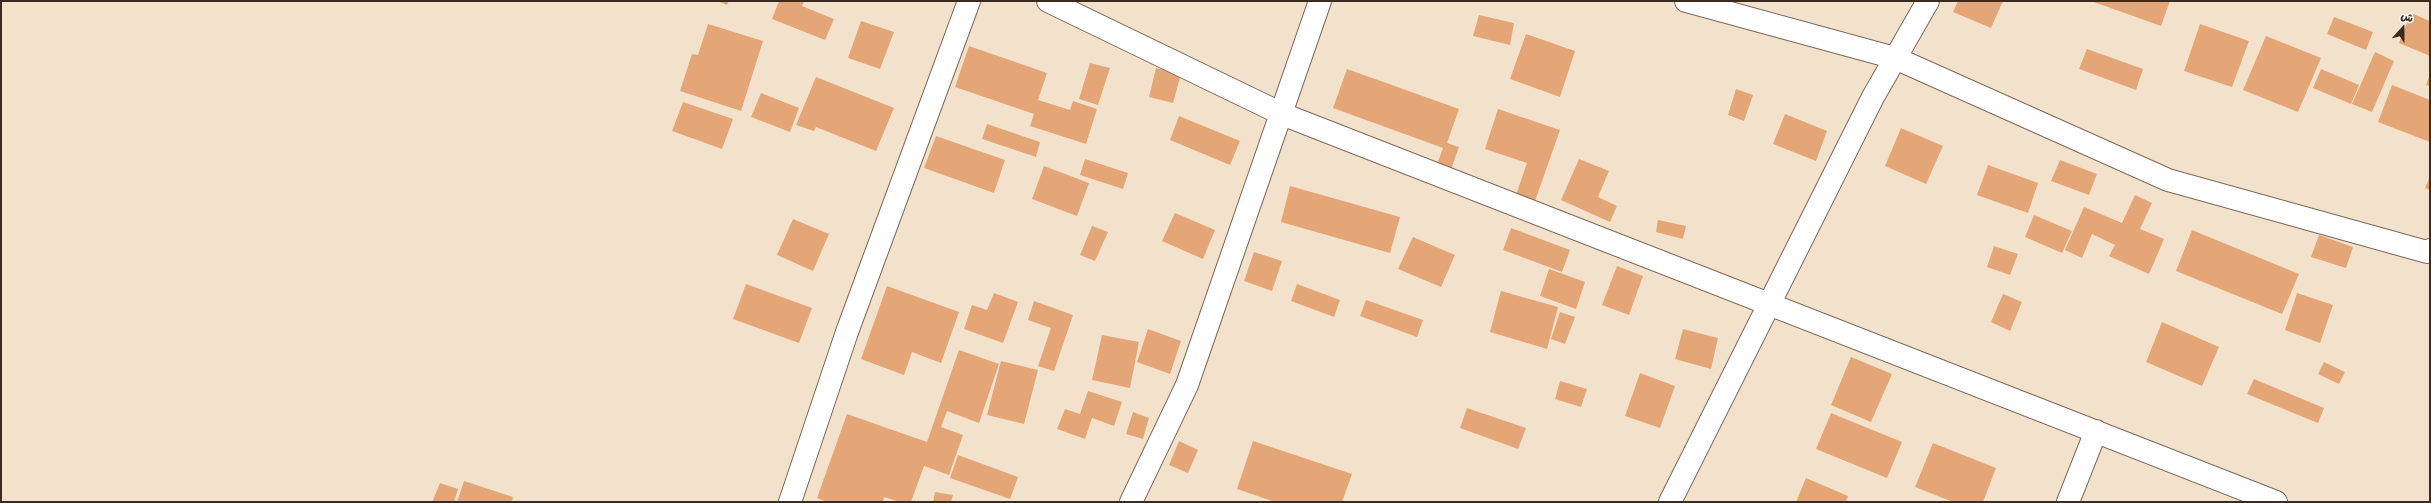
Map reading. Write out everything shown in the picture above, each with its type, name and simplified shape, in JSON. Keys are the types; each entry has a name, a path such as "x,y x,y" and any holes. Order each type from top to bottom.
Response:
{"street":[{"path":"790,502 847,332 969,1"},
{"path":"1048,1 1282,114 1770,303 2276,502"},
{"path":"1131,502 1187,385 1320,1"},
{"path":"1686,1 1895,58 2168,180 2427,252 2430,250"},
{"path":"1670,502 1873,97 1928,1"},
{"path":"2068,502 2096,431"}],"building":[{"path":"717,1 729,1 727,5"},
{"path":"779,1 804,1 802,6 834,19 825,40 772,19"},
{"path":"1958,1 2003,1 1991,28 1953,12"},
{"path":"2091,1 2170,1 2161,26"},
{"path":"2411,13 2430,21 2430,56 2399,43"},
{"path":"1479,15 1514,23 1510,45 1473,36"},
{"path":"2334,17 2373,32 2366,50 2327,34"},
{"path":"861,21 894,32 880,69 848,58"},
{"path":"708,24 763,41 741,111 680,91 692,54 698,55"},
{"path":"2200,24 2249,41 2232,87 2184,71"},
{"path":"1526,34 1575,51 1560,97 1510,79"},
{"path":"2266,36 2321,58 2298,112 2243,90"},
{"path":"969,46 1047,73 1038,100 1070,110 1073,101 1097,109 1086,144 1030,126 1034,114 955,87"},
{"path":"2087,49 2143,69 2136,90 2079,69"},
{"path":"2375,52 2394,61 2372,112 2352,104"},
{"path":"1090,63 1110,68 1098,105 1079,99"},
{"path":"1156,68 1181,74 1173,103 1149,97"},
{"path":"1347,69 1459,109 1447,143 1459,147 1450,172 1436,167 1443,148 1333,108"},
{"path":"2321,69 2359,85 2351,104 2313,88"},
{"path":"2430,74 2430,86 2426,85"},
{"path":"816,77 894,108 876,151 816,127 814,131 796,125"},
{"path":"2392,85 2430,100 2430,142 2378,122"},
{"path":"1736,89 1753,95 1744,121 1728,115"},
{"path":"761,93 799,108 790,132 751,117"},
{"path":"683,102 733,119 722,149 672,131"},
{"path":"1498,109 1560,130 1534,204 1515,198 1527,163 1485,149"},
{"path":"1785,114 1827,131 1816,161 1773,144"},
{"path":"1179,116 1240,141 1230,165 1170,140"},
{"path":"987,124 1040,142 1036,157 982,139"},
{"path":"1901,128 1943,146 1926,184 1885,166"},
{"path":"936,136 1005,160 994,193 924,168"},
{"path":"1085,159 1128,173 1123,189 1080,175"},
{"path":"1579,159 1609,171 1598,197 1617,206 1610,222 1561,200"},
{"path":"2060,160 2097,174 2089,195 2051,181"},
{"path":"1988,165 2038,183 2028,213 1977,195"},
{"path":"1044,166 1089,183 1077,216 1032,199"},
{"path":"2430,176 2430,190 2425,188"},
{"path":"1290,186 1400,217 1390,253 1281,222"},
{"path":"2135,195 2152,203 2140,229 2164,239 2149,274 2109,256 2115,245 2092,234 2082,258 2065,250 2084,207 2122,223"},
{"path":"1175,213 1215,230 1203,259 1162,241"},
{"path":"2034,215 2072,231 2062,253 2025,237"},
{"path":"793,219 829,234 813,271 777,255"},
{"path":"1658,220 1686,226 1683,239 1656,232"},
{"path":"1092,226 1108,232 1095,261 1080,255"},
{"path":"1511,228 1570,250 1562,272 1503,250"},
{"path":"2192,230 2299,274 2282,314 2176,271"},
{"path":"2319,235 2353,247 2346,268 2311,257"},
{"path":"1413,237 1455,255 1441,287 1398,269"},
{"path":"1994,246 2018,254 2010,275 1987,267"},
{"path":"1254,252 1282,261 1272,291 1244,281"},
{"path":"1617,266 1643,276 1629,315 1602,305"},
{"path":"1549,269 1585,282 1576,309 1540,296"},
{"path":"746,284 812,308 799,343 733,319"},
{"path":"1297,284 1340,300 1334,317 1291,301"},
{"path":"887,286 959,312 941,363 912,352 904,375 861,359"},
{"path":"1501,291 1558,307 1547,349 1490,332"},
{"path":"994,293 1018,302 1003,343 964,329 972,305 987,310"},
{"path":"2297,293 2333,305 2320,343 2285,330"},
{"path":"2003,294 2022,302 2010,331 1991,322"},
{"path":"1366,300 1423,320 1417,337 1360,316"},
{"path":"1034,301 1073,315 1054,371 1038,366 1051,328 1028,320"},
{"path":"1560,312 1575,317 1565,344 1551,339"},
{"path":"2162,322 2219,347 2202,386 2146,362"},
{"path":"1148,329 1181,341 1170,374 1137,362"},
{"path":"1683,329 1718,338 1711,369 1675,359"},
{"path":"1102,335 1139,342 1130,388 1092,380"},
{"path":"959,350 999,364 979,423 947,411 941,427 963,435 949,475 924,466 911,502 900,502 884,497 883,502 827,502 817,498 847,414 927,442"},
{"path":"1851,357 1892,374 1871,422 1831,405"},
{"path":"1001,361 1038,370 1024,424 987,415"},
{"path":"2324,362 2345,372 2339,384 2318,374"},
{"path":"1640,373 1675,386 1660,428 1625,416"},
{"path":"2254,379 2324,408 2318,423 2247,394"},
{"path":"1560,381 1587,389 1581,407 1555,399"},
{"path":"1088,391 1122,402 1114,426 1092,418 1085,439 1057,429 1065,409 1080,414"},
{"path":"1467,408 1526,428 1518,449 1460,428"},
{"path":"1133,412 1149,418 1143,439 1126,434"},
{"path":"1831,413 1902,442 1887,478 1816,449"},
{"path":"1179,441 1198,450 1188,473 1169,465"},
{"path":"1253,441 1352,474 1342,502 1275,502 1237,489"},
{"path":"1933,443 1996,468 1983,502 1953,502 1915,487"},
{"path":"958,455 1018,477 1010,499 950,478"},
{"path":"1806,478 1848,496 1846,502 1796,502"},
{"path":"464,481 513,497 512,502 457,502"},
{"path":"440,483 458,489 454,502 432,502"},
{"path":"935,492 953,495 951,502 933,502"}]}
